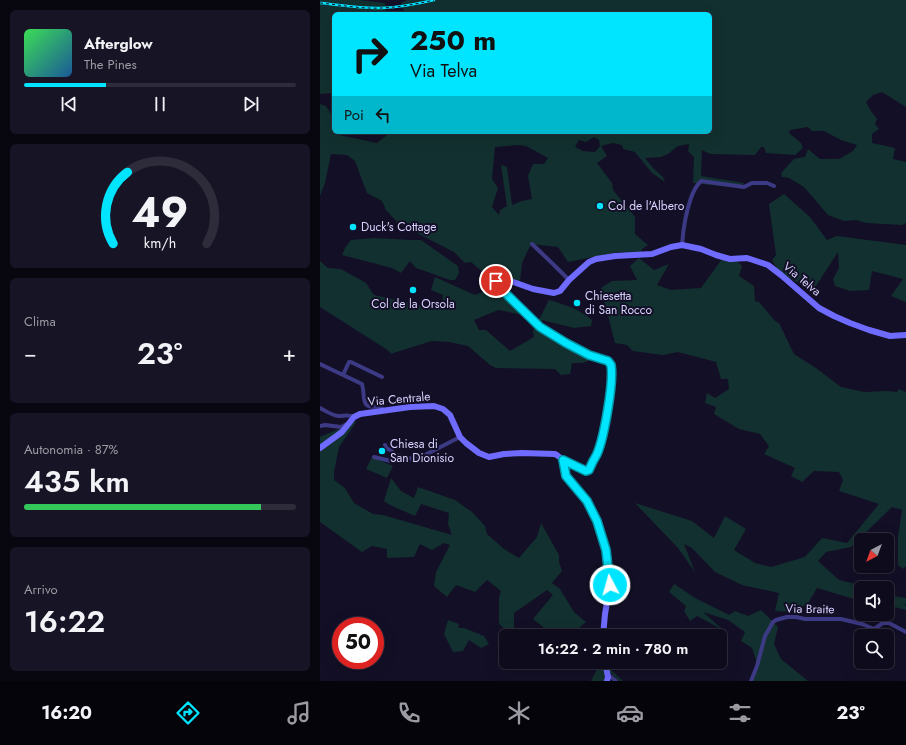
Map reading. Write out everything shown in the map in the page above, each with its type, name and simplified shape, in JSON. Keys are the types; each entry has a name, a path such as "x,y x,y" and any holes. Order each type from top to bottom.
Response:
{"street":[{"path":"682,246 691,197 695,188 701,181 744,187 752,183 767,183 774,186"},
{"path":"532,244 569,280"},
{"name":"Via Telva","path":"563,460 586,471 589,470 597,454 602,438 612,380 611,365 608,361 589,355 540,327 498,286 495,279 499,278 533,290 554,293 560,291 569,280 589,262 596,259 615,256 652,254 671,247 682,246 701,249 730,259 747,258 768,265 818,308 869,330 890,336 906,336"},
{"path":"343,375 349,362 351,362 382,377"},
{"path":"320,364 362,384 364,401 367,406 380,406 383,410"},
{"name":"Via Centrale","path":"320,448 342,432 353,419 360,414 410,407 434,406 443,409 450,415 460,437 479,453 489,457 504,454 555,454 563,460"},
{"name":"Via Centrale","path":"320,408 330,414 339,416 350,415 353,419"},
{"path":"320,426 341,427 353,419"},
{"path":"385,445 387,449 391,450 395,454 413,459 419,458 460,437"},
{"path":"374,457 391,461 395,454"},
{"path":"563,460 566,476 587,501 597,521 606,550 610,585 604,614 603,629"},
{"name":"Via Braite","path":"751,681 757,666 765,636 773,622 780,618 796,617 806,619 841,619 862,624 874,629 884,623 889,623 906,632"},
{"path":"607,678 610,676 616,681"}],"green space":[{"path":"320,0 359,0 385,3 386,12 332,12 332,93 320,94"},
{"path":"407,0 906,0 906,107 882,92 873,95 866,102 877,119 875,124 879,129 872,134 872,143 895,148 893,159 906,162 906,223 902,225 866,223 856,220 844,221 828,215 804,187 789,178 782,177 781,173 794,159 805,157 808,149 820,159 839,159 853,151 857,145 841,140 824,131 812,131 808,127 790,130 789,133 801,143 803,148 795,155 766,153 764,147 761,147 755,155 710,154 702,150 701,176 744,183 740,188 693,183 694,157 688,151 689,144 678,146 668,154 661,157 645,158 663,177 665,182 652,173 635,152 623,149 622,145 613,143 601,146 607,156 597,163 612,183 613,190 635,217 635,234 648,245 642,249 640,255 618,252 568,262 558,247 532,244 522,263 520,282 500,276 492,280 471,262 465,263 454,252 399,224 386,210 382,201 367,193 355,161 347,155 331,154 325,183 320,196 320,104 326,106 332,116 332,134 339,134 377,143 387,135 712,134 712,12 386,12 404,11 401,3","holes":["594,137 599,140 600,146 595,152 583,151 575,147 579,140 586,142","518,145 526,146 548,158 544,164 533,164 528,176 532,199 512,205 507,167 501,165 507,206 500,210 499,215 492,207 498,188 492,179 495,147"]},
{"path":"784,194 810,217 827,240 837,236 906,245 906,302 891,296 903,279 872,271 869,290 850,291 835,286 833,279 839,268 838,252 814,289 781,275 772,260 776,255 769,204"},
{"path":"374,238 421,240 458,266 459,273 455,280 450,280 416,268 410,261 401,273 392,268 342,255 351,240"},
{"path":"639,258 654,270 669,264 657,285 671,290 701,288 722,259 737,261 742,266 739,276 754,286 755,301 759,302 775,321 779,323 794,354 841,387 864,392 897,392 899,389 906,392 906,566 903,569 898,565 898,537 902,510 892,507 865,533 855,533 879,504 839,491 843,480 839,472 814,471 802,482 791,476 795,468 764,454 769,446 760,434 739,429 714,414 716,407 705,403 707,393 715,398 729,389 728,379 721,379 716,362 678,352 663,355 633,351 627,345 615,343 601,288 612,281 637,280 630,266"},
{"path":"320,261 328,268 341,269 366,283 374,295 427,307 442,303 443,295 431,290 435,277 475,295 482,292 505,293 529,316 498,310 474,320 479,330 486,330 510,351 534,337 533,331 549,300 567,306 577,310 592,320 591,326 574,328 542,320 541,324 570,342 576,354 594,359 582,363 572,363 570,374 561,375 555,369 496,368 490,365 468,346 449,342 432,341 390,354 391,353 386,349 320,307"},
{"path":"357,421 339,447 334,480 345,488 354,503 373,514 383,515 452,535 448,524 449,513 421,504 415,516 384,501 391,478 401,491 414,498 418,487 455,500 472,512 485,526 487,534 504,549 519,558 537,537 541,523 559,555 559,562 562,571 552,583 560,589 574,612 586,622 579,629 546,629 533,619 553,595 547,590 514,613 514,628 515,629 505,629 499,624 499,598 501,591 487,580 475,592 456,585 447,597 434,586 436,572 450,545 444,543 432,550 420,544 414,557 387,558 387,549 372,546 362,552 320,522 320,437"},
{"path":"372,457 393,466 387,478 366,469"},
{"path":"635,503 692,521 714,538 725,516 746,529 734,550 755,563 771,567 805,557 822,538 847,543 854,534 854,544 851,547 826,552 818,561 839,580 854,584 854,599 817,588 807,605 789,612 775,611 779,593 742,585 715,572 692,548 684,544 695,572 678,548"},
{"path":"674,584 697,599 729,615 735,611 748,616 761,610 778,627 774,644 781,659 808,681 751,681 757,666 759,669 752,648 741,641 745,632 728,620 703,612 722,629 697,616 690,621 684,611 686,606 669,592"},
{"path":"894,596 906,598 906,604 904,604 906,606 906,610 894,607"},
{"path":"448,620 459,624 458,628 464,628 484,636 489,644 481,648 469,640 463,651 453,652 444,634"},
{"path":"597,669 610,669 623,681 619,681 611,673 607,681 591,681"}],"railway":[{"path":"320,3 382,8 434,0"}],"place":[{"name":"Col de l'Albero","path":"600,206"},
{"name":"Duck's Cottage","path":"353,227"},
{"name":"Col de la Orsola","path":"413,290"},
{"name":"Chiesetta di San Rocco","path":"577,303"},
{"name":"Chiesa di San Dionisio","path":"382,451"}],"route":[{"path":"496,281 498,286 520,309 540,327 589,355 608,361 611,365 612,380 602,438 597,454 589,470 586,471 566,460 563,460 566,476 587,501 597,521 606,550 610,585"}]}
